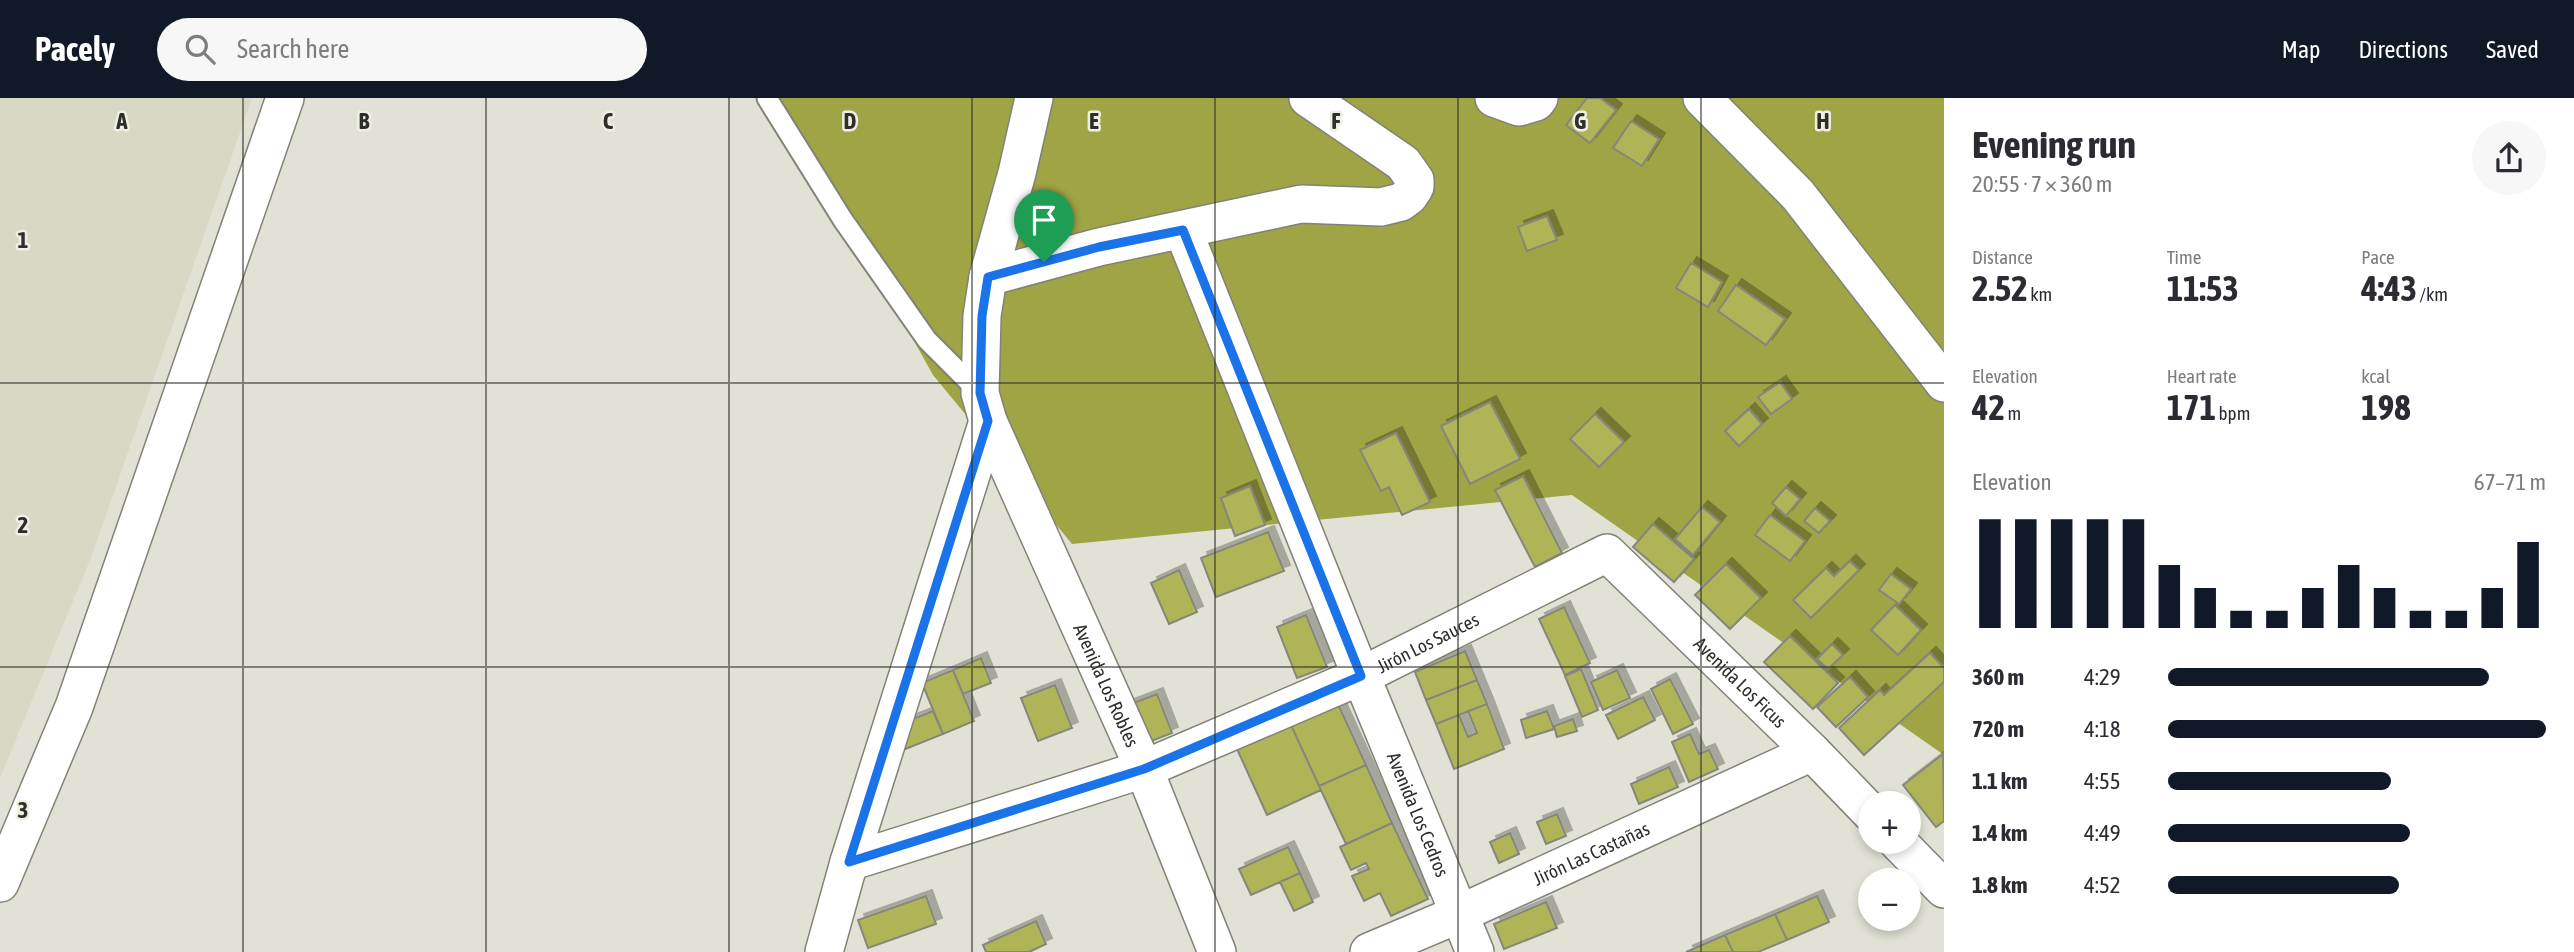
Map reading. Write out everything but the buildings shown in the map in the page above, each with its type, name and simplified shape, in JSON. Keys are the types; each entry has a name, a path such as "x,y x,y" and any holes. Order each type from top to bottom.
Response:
{"street":[{"path":"0,883 74,707 285,98"},
{"path":"824,952 984,407 982,316 988,277 1034,98"},
{"path":"988,277 1099,247 1301,204 1381,206 1401,202 1409,196 1415,187 1415,180 1404,163 1308,98"},
{"path":"1494,98 1519,107 1536,102 1539,98"},
{"path":"1702,98 1798,195 1944,383"},
{"name":"Avenida Los Cedros","path":"1183,230 1361,676 1475,952"},
{"name":"Avenida Los Robles","path":"984,407 1144,769 1217,952"},
{"name":"Jirón Los Sauces","path":"849,862 1144,769 1361,676 1607,553"},
{"name":"Avenida Los Ficus","path":"1607,553 1858,800"},
{"name":"Jirón Las Castañas","path":"1369,952 1459,914 1812,752"},
{"path":"1910,854 1944,889"}],"lane":[{"path":"767,98 844,219 927,340 984,407"}],"shaded area":[{"path":"0,98 252,98 92,555 0,778"}],"green space":[{"path":"778,98 1944,98 1944,755 1572,495 1072,544 933,375"}],"route":[{"path":"1183,230 1361,676 1144,769 849,862 988,421 980,393 982,316 988,277 1044,262 1099,247 1183,230"}]}
